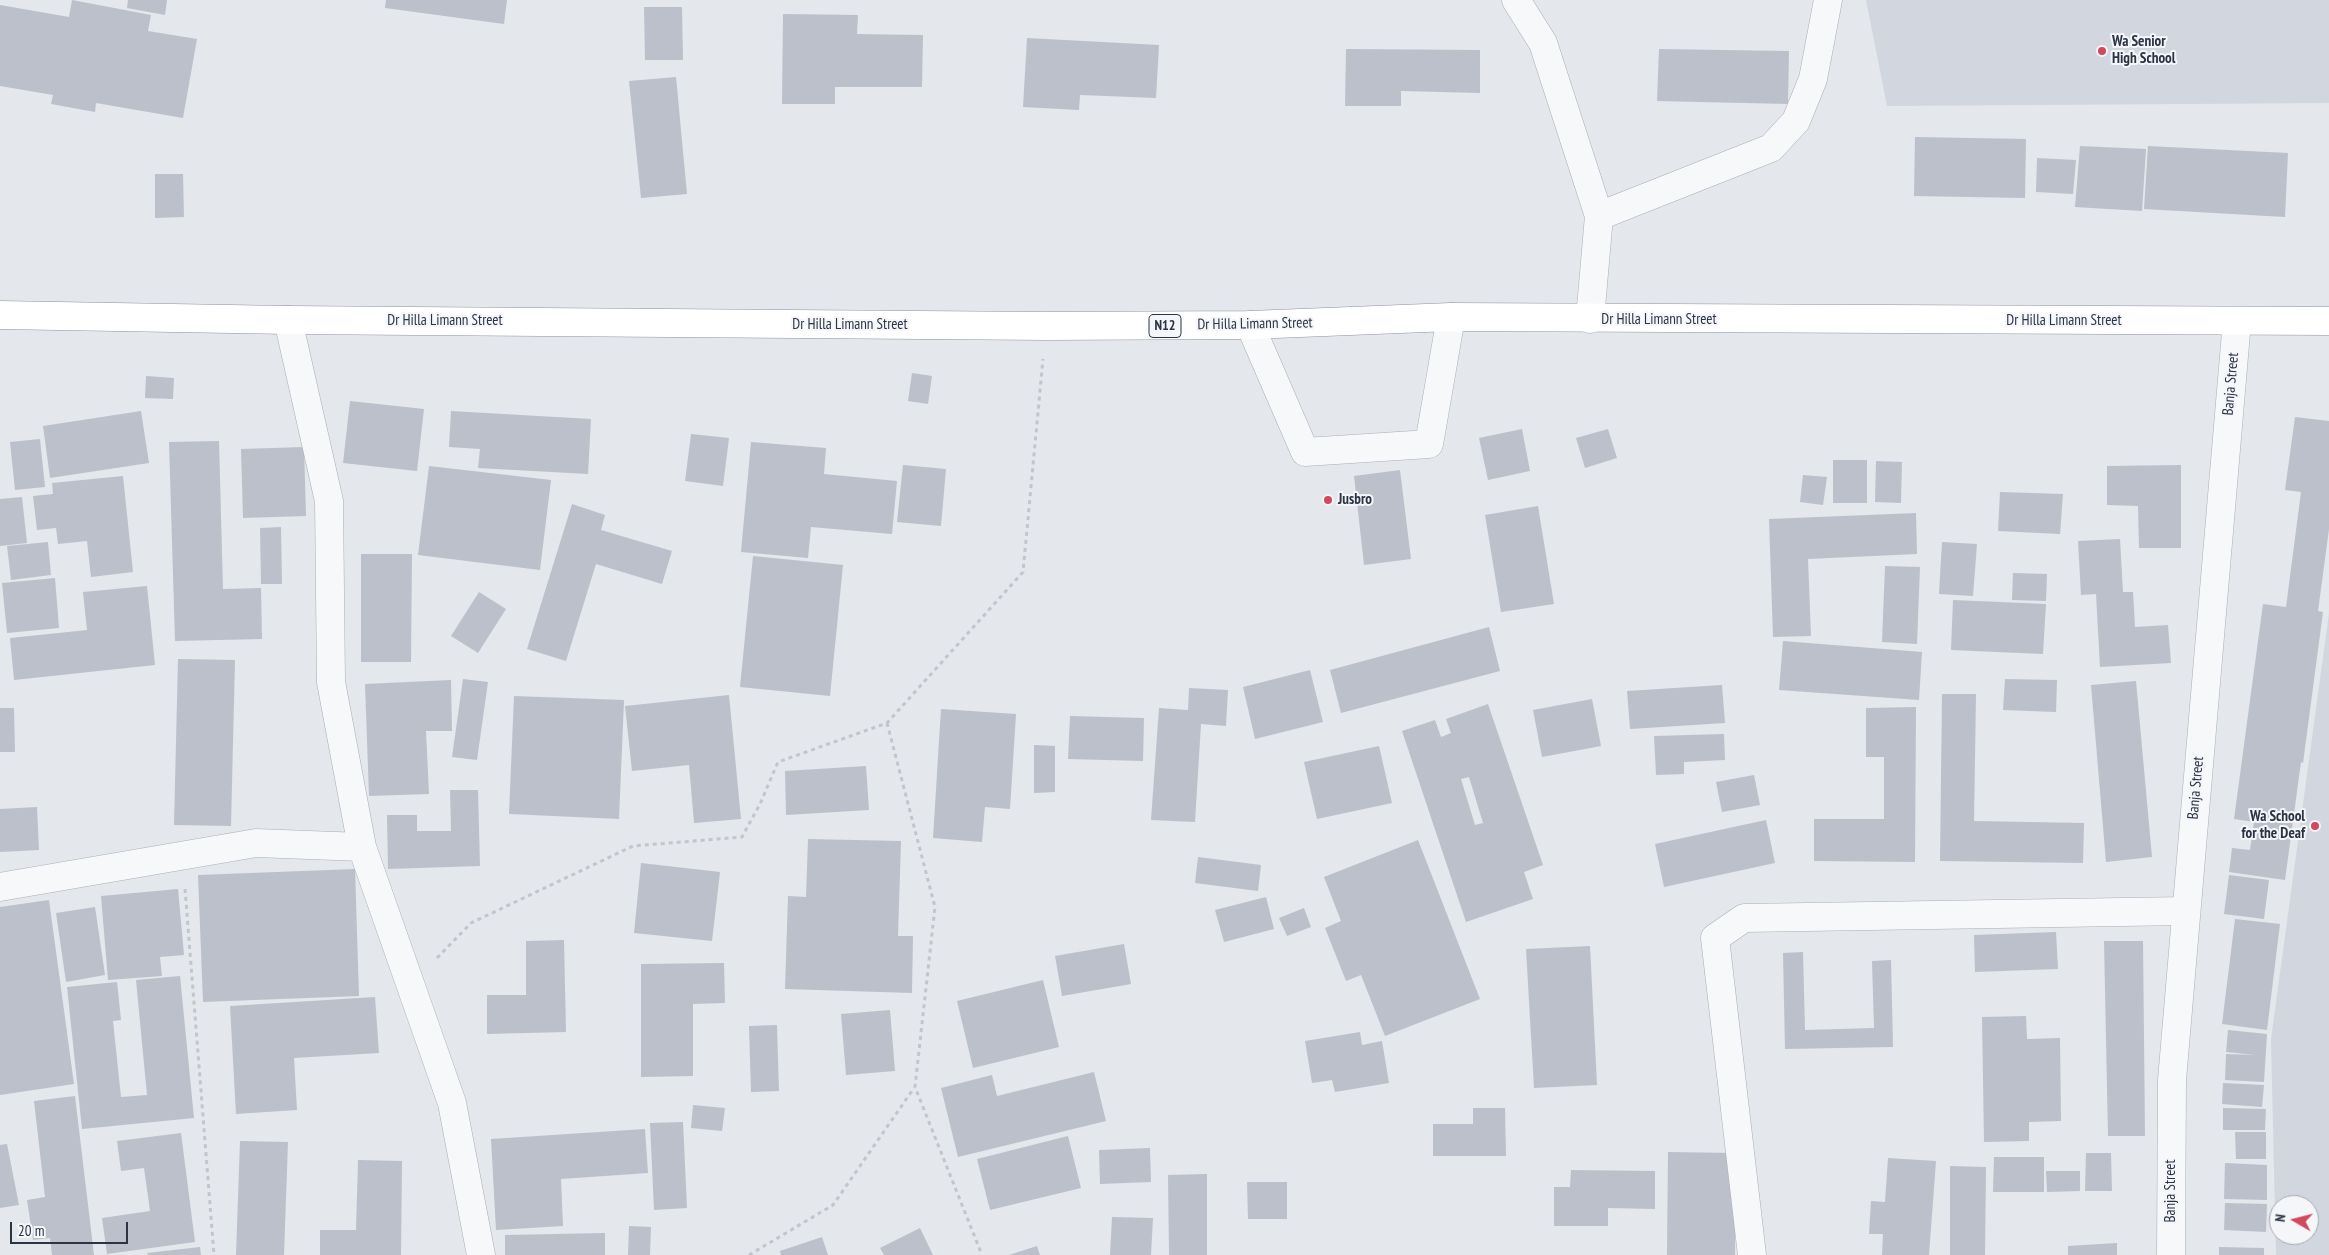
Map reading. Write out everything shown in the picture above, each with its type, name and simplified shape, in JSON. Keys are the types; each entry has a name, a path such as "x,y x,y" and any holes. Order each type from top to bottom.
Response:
{"highway":[{"name":"Dr Hilla Limann Street","path":"0,315 288,320 1046,326 1250,325 1451,317 2329,321"}],"street":[{"path":"1516,0 1543,43 1599,216 1590,319"},
{"path":"1599,216 1771,148 1796,121 1813,79 1828,0"},
{"path":"1250,325 1305,452 1429,444 1451,317"},
{"path":"288,320 330,501 331,682 362,847 452,1103 481,1255"},
{"name":"Banja Street","path":"2171,1255 2172,1080 2236,321"},
{"path":"0,887 256,843 362,847"},
{"path":"1752,1255 1715,938 1744,918 2186,911"}],"path":[{"path":"410,986 471,922 633,846 742,837 760,804 778,762 887,724 1023,572 1046,326"},
{"path":"887,724 935,907 915,1087 982,1255"},
{"path":"182,855 214,1255"},
{"path":"749,1255 833,1205 915,1087"}],"shaded area":[{"name":"Wa Senior High School","path":"1866,0 2329,0 2329,103 1887,106"},
{"name":"Wa School for the Deaf","path":"2329,613 2329,1255 2276,1255 2276,1245 2319,1245 2319,1195 2275,1195 2271,1039"}],"building":[{"path":"72,0 151,15 148,31 197,39 183,118 96,103 95,112 51,104 53,95 0,86 0,5 69,17"},
{"path":"128,0 167,0 165,15 127,8"},
{"path":"386,0 507,0 504,24 385,8"},
{"path":"644,7 682,7 683,60 645,60"},
{"path":"783,14 858,15 857,34 923,35 922,87 835,87 835,104 782,104"},
{"path":"1027,38 1159,45 1156,98 1080,95 1079,110 1023,107"},
{"path":"1346,49 1480,50 1480,93 1401,91 1401,106 1345,106"},
{"path":"1659,49 1789,51 1788,104 1657,101"},
{"path":"676,77 687,194 641,198 629,81"},
{"path":"1915,137 2026,139 2025,198 1914,196"},
{"path":"2080,146 2146,149 2142,211 2075,207"},
{"path":"2148,146 2288,153 2285,217 2144,209"},
{"path":"2037,158 2076,160 2073,194 2036,192"},
{"path":"155,174 183,174 184,217 155,218"},
{"path":"912,373 932,376 928,404 908,401"},
{"path":"146,376 174,378 173,399 145,398"},
{"path":"350,401 424,409 417,471 343,463"},
{"path":"141,411 149,463 50,478 43,426"},
{"path":"451,411 591,419 588,474 478,468 480,449 449,447"},
{"path":"2295,417 2329,421 2329,529 2318,611 2323,612 2285,880 2229,872 2232,848 2250,850 2254,822 2234,819 2263,604 2286,607 2301,492 2285,490"},
{"path":"1522,429 1530,471 1488,480 1479,438"},
{"path":"1608,429 1617,458 1585,468 1576,438"},
{"path":"691,434 729,438 723,486 685,481"},
{"path":"40,439 45,487 15,490 10,442"},
{"path":"219,441 223,589 261,588 262,639 175,641 169,442"},
{"path":"751,442 826,448 824,474 897,481 892,534 811,527 808,558 741,552"},
{"path":"304,447 306,516 243,518 241,449"},
{"path":"1833,460 1867,460 1867,503 1833,503"},
{"path":"1876,461 1902,462 1901,503 1875,502"},
{"path":"903,465 946,469 941,526 897,522"},
{"path":"2181,465 2181,548 2139,548 2138,506 2107,505 2107,466"},
{"path":"429,466 551,480 540,570 418,555"},
{"path":"1400,470 1411,559 1364,565 1354,476"},
{"path":"1803,475 1827,477 1823,505 1800,502"},
{"path":"123,476 133,572 91,577 87,541 58,544 56,528 37,530 33,496 53,494 52,483"},
{"path":"2000,492 2063,494 2060,534 1998,531"},
{"path":"22,497 27,543 0,546 0,499"},
{"path":"572,504 605,515 601,530 672,551 662,584 596,564 566,661 527,649"},
{"path":"1538,506 1554,604 1501,612 1485,515"},
{"path":"1916,513 1917,554 1808,559 1811,636 1773,637 1769,519"},
{"path":"281,527 282,584 261,584 260,528"},
{"path":"2120,539 2123,592 2133,592 2135,627 2168,625 2171,663 2100,667 2096,594 2081,595 2078,541"},
{"path":"48,542 51,575 11,580 7,546"},
{"path":"1942,542 1977,544 1973,596 1939,594"},
{"path":"361,554 412,554 411,662 361,662"},
{"path":"753,556 843,565 830,696 740,687"},
{"path":"1885,566 1920,567 1917,644 1882,642"},
{"path":"2013,573 2047,574 2046,601 2012,600"},
{"path":"55,578 59,628 7,633 2,583"},
{"path":"147,586 155,665 14,680 10,638 87,630 83,592"},
{"path":"479,592 506,609 478,653 451,636"},
{"path":"1953,600 2046,604 2043,654 1951,650"},
{"path":"1489,627 1500,671 1341,713 1330,670"},
{"path":"1783,641 1922,652 1919,700 1779,690"},
{"path":"178,659 235,660 231,826 174,825"},
{"path":"1310,670 1323,722 1255,739 1243,687"},
{"path":"463,679 488,682 477,760 452,757"},
{"path":"2005,679 2057,680 2056,712 2003,710"},
{"path":"451,680 452,731 426,731 429,794 369,796 365,684"},
{"path":"2136,681 2152,857 2106,862 2091,685"},
{"path":"1722,685 1725,723 1630,729 1627,691"},
{"path":"1189,688 1228,690 1226,726 1201,724 1195,822 1151,820 1159,708 1188,710"},
{"path":"1942,694 1976,694 1974,821 2084,823 2083,863 1940,861"},
{"path":"729,695 741,819 694,823 689,765 632,771 625,706"},
{"path":"514,696 624,700 619,819 509,814"},
{"path":"1592,699 1601,746 1542,757 1533,710"},
{"path":"1488,704 1543,865 1524,872 1533,899 1466,922 1402,731 1435,720 1441,737 1451,733 1446,719","holes":["1469,777 1483,823 1475,825 1461,779"]},
{"path":"1916,707 1915,862 1814,861 1814,819 1884,819 1884,757 1866,757 1866,708"},
{"path":"0,708 14,708 15,752 0,752"},
{"path":"941,709 1016,714 1010,809 985,807 982,842 933,838"},
{"path":"1070,716 1144,718 1143,761 1068,759"},
{"path":"1724,734 1725,760 1684,762 1684,774 1656,775 1654,736"},
{"path":"1034,745 1055,746 1055,792 1034,793"},
{"path":"1379,746 1392,803 1317,819 1304,762"},
{"path":"866,766 869,810 786,815 785,771"},
{"path":"1754,775 1760,805 1722,812 1716,782"},
{"path":"450,790 478,790 480,866 388,869 387,815 417,815 417,831 451,831"},
{"path":"37,807 39,850 0,852 0,809"},
{"path":"1766,820 1775,863 1664,887 1655,844"},
{"path":"808,839 901,841 898,936 913,936 912,993 785,989 788,896 806,897"},
{"path":"1418,840 1480,999 1385,1036 1361,975 1346,981 1325,928 1341,921 1324,877"},
{"path":"1198,857 1261,865 1258,891 1195,883"},
{"path":"641,863 720,872 712,941 634,933"},
{"path":"355,869 359,996 203,1002 198,875"},
{"path":"2229,875 2269,880 2264,919 2224,914"},
{"path":"178,889 184,955 160,957 162,976 108,980 101,896"},
{"path":"1266,897 1274,929 1224,942 1215,910"},
{"path":"49,900 74,1084 0,1095 0,907"},
{"path":"95,907 105,975 66,982 56,913"},
{"path":"1304,908 1311,927 1287,936 1279,918"},
{"path":"2235,919 2280,924 2267,1030 2222,1024"},
{"path":"2056,932 2058,969 1975,972 1974,935"},
{"path":"564,940 566,1032 487,1034 487,995 526,995 526,941"},
{"path":"2104,941 2143,941 2145,1136 2108,1136"},
{"path":"1124,944 1131,984 1062,996 1055,956"},
{"path":"1590,946 1597,1085 1534,1088 1526,949"},
{"path":"1803,952 1805,1030 1874,1028 1872,961 1891,960 1893,1047 1785,1049 1783,953"},
{"path":"724,963 725,1003 693,1004 693,1076 641,1077 641,964"},
{"path":"180,976 194,1118 82,1129 67,987 117,982 121,1020 113,1021 121,1097 147,1095 136,980"},
{"path":"1043,980 1059,1047 973,1068 957,1001"},
{"path":"375,997 379,1053 294,1058 297,1110 236,1114 230,1006"},
{"path":"890,1010 895,1071 846,1075 841,1014"},
{"path":"2026,1016 2027,1039 2060,1038 2061,1121 2029,1122 2029,1141 1984,1142 1982,1017"},
{"path":"777,1025 779,1091 751,1092 749,1026"},
{"path":"2228,1030 2267,1034 2264,1082 2225,1080 2226,1054 2255,1055 2226,1052"},
{"path":"1360,1032 1362,1045 1382,1041 1389,1083 1335,1092 1332,1080 1312,1083 1305,1041"},
{"path":"1094,1072 1106,1121 958,1157 941,1088 992,1075 997,1096"},
{"path":"2223,1083 2264,1085 2262,1107 2222,1104"},
{"path":"75,1096 94,1255 52,1255 50,1238 33,1240 27,1200 45,1197 34,1101"},
{"path":"693,1105 725,1108 722,1131 691,1128"},
{"path":"1473,1108 1505,1108 1506,1156 1433,1156 1433,1124 1473,1124"},
{"path":"2223,1108 2266,1109 2265,1130 2223,1130"},
{"path":"683,1122 687,1208 654,1210 650,1123"},
{"path":"645,1129 648,1173 561,1179 563,1226 496,1230 491,1139"},
{"path":"2235,1132 2266,1132 2266,1159 2236,1159"},
{"path":"181,1133 195,1242 107,1254 102,1218 150,1211 144,1168 121,1171 117,1141"},
{"path":"1068,1136 1081,1188 990,1210 977,1159"},
{"path":"240,1141 288,1142 284,1255 236,1255"},
{"path":"7,1144 19,1205 0,1208 0,1145"},
{"path":"1150,1148 1151,1182 1100,1184 1099,1150"},
{"path":"1668,1152 1736,1153 1735,1255 1667,1255"},
{"path":"2086,1153 2111,1153 2112,1191 2085,1191"},
{"path":"1994,1157 2044,1157 2044,1192 1993,1192"},
{"path":"1888,1158 1936,1161 1929,1255 1882,1255 1883,1234 1869,1234 1871,1201 1885,1202"},
{"path":"358,1160 402,1161 401,1255 320,1255 320,1230 356,1230"},
{"path":"2225,1163 2267,1165 2267,1200 2224,1199"},
{"path":"1950,1166 1986,1167 1985,1255 1950,1255"},
{"path":"1571,1170 1655,1171 1655,1209 1608,1208 1608,1226 1554,1226 1554,1187 1570,1187"},
{"path":"2046,1171 2080,1171 2080,1191 2047,1192"},
{"path":"1207,1174 1207,1255 1169,1255 1168,1175"},
{"path":"1247,1182 1287,1182 1287,1219 1248,1219"},
{"path":"2225,1203 2267,1204 2266,1232 2224,1230"},
{"path":"1112,1217 1153,1218 1151,1255 1110,1255"},
{"path":"629,1226 651,1227 650,1255 628,1255"},
{"path":"920,1228 933,1255 884,1255 880,1248"},
{"path":"605,1233 605,1255 505,1255 505,1235"},
{"path":"822,1237 828,1255 781,1255 780,1251"},
{"path":"2117,1243 2117,1255 2068,1255 2068,1246"},
{"path":"1037,1246 1040,1255 1009,1255"},
{"path":"200,1247 201,1255 148,1255 147,1253"},
{"path":"2219,1247 2264,1248 2264,1255 2219,1255"}],"place":[{"name":"Wa Senior High School","path":"2102,51"},
{"name":"Jusbro","path":"1328,500"},
{"name":"Wa School for the Deaf","path":"2315,826"}]}
